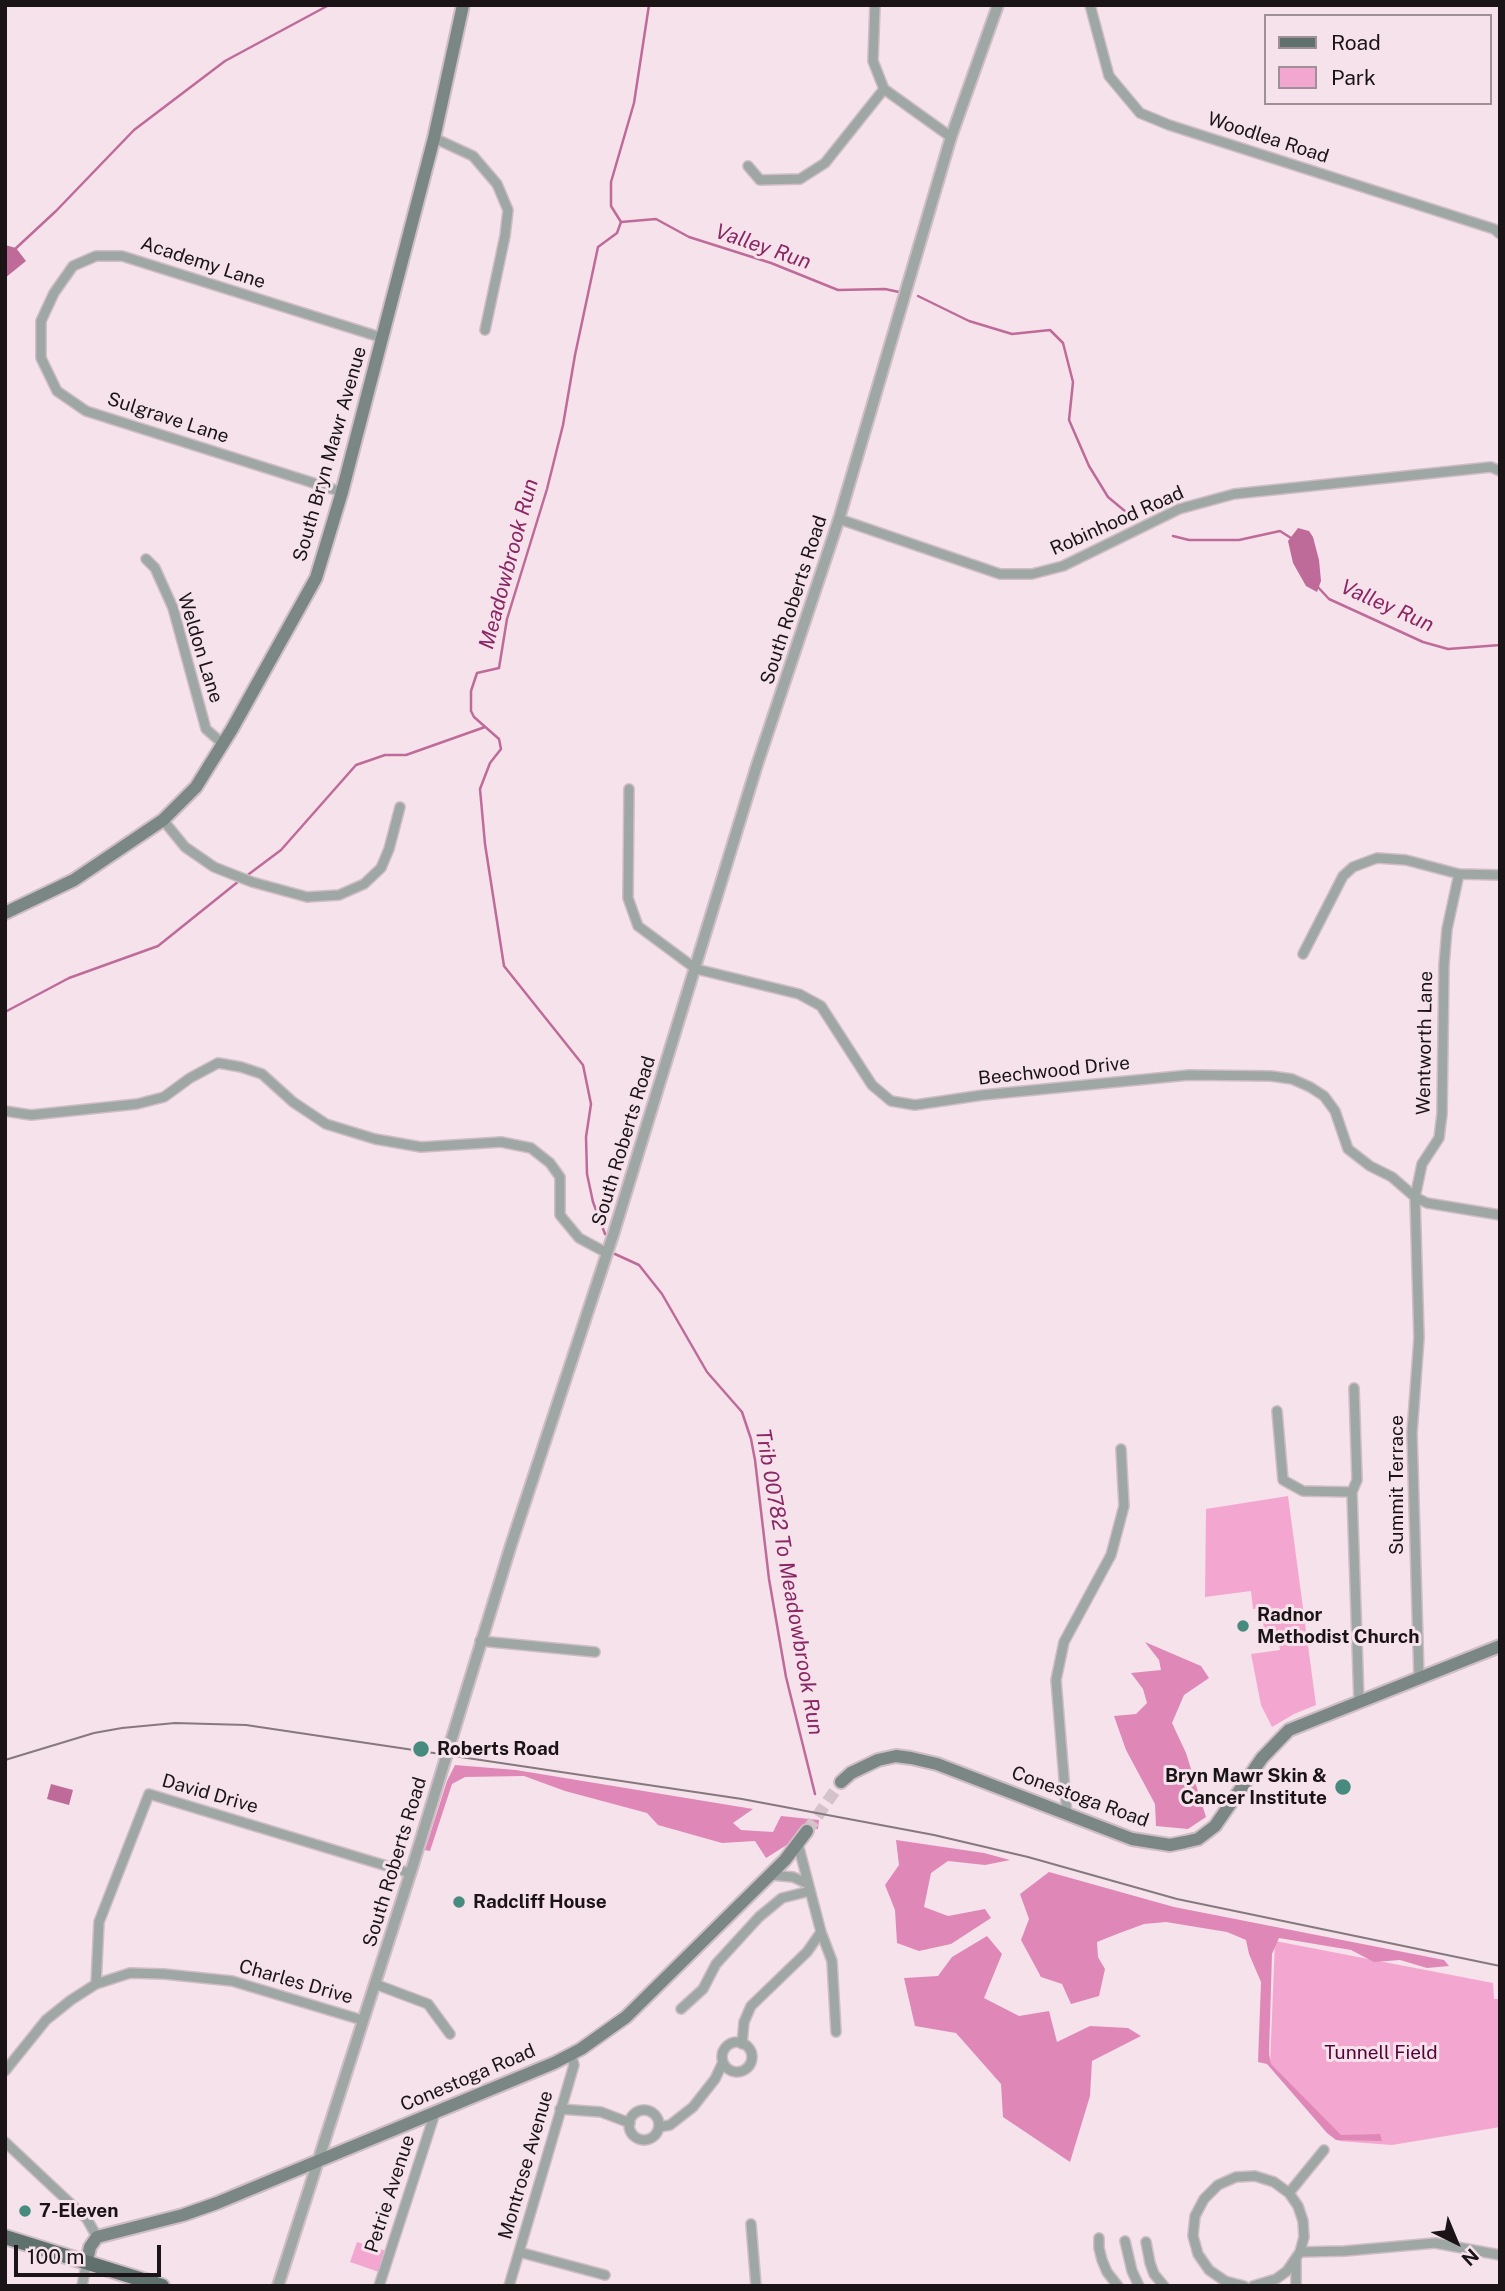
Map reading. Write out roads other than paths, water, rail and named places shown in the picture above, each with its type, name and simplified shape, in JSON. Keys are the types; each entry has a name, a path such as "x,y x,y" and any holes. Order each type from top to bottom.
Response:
{"main road":[{"name":"South Bryn Mawr Avenue","path":"5,913 74,880 163,820 196,787 316,578 342,492 435,138 463,5"},
{"name":"Conestoga Road","path":"841,1782 863,1766 896,1756 937,1764 1132,1839 1170,1845 1198,1839 1208,1832 1222,1818 1262,1758 1289,1730 1500,1646"},
{"name":"Conestoga Road","path":"97,2237 193,2211 317,2162 571,2054 612,2029 626,2017 770,1875 807,1830"},
{"path":"5,2237 162,2286"},
{"path":"87,2261 90,2247 97,2237"}],"street":[{"path":"875,5 873,61 884,89 951,137"},
{"name":"South Roberts Road","path":"278,2286 410,1873 480,1641 607,1253 757,765 839,519 951,137 998,5"},
{"name":"Woodlea Road","path":"1090,5 1109,76 1140,113 1169,125 1494,229 1500,234"},
{"path":"748,166 760,180 800,178 825,163 884,89"},
{"path":"435,138 473,156 497,184 508,210 485,330"},
{"name":"Academy Lane","path":"41,321 54,293 73,266 96,256 122,256 383,338"},
{"name":"Sulgrave Lane","path":"41,321 41,358 57,391 86,411 342,492"},
{"name":"Robinhood Road","path":"839,519 1000,574 1032,574 1063,566 1179,509 1234,494 1491,467 1500,471"},
{"name":"Weldon Lane","path":"146,559 155,568 173,608 206,729 223,744"},
{"path":"629,789 628,898 638,926 696,969"},
{"path":"163,820 185,847 214,867 252,882 307,897 339,895 364,884 380,869 389,849 400,807"},
{"path":"1303,954 1343,876 1353,867 1377,858 1406,860 1459,874 1500,875"},
{"name":"Wentworth Lane","path":"1418,1291 1415,1197 1422,1164 1439,1138 1442,1114 1445,953 1447,929 1459,874"},
{"name":"Beechwood Drive","path":"696,969 799,994 821,1006 872,1085 891,1101 915,1105 1189,1075 1271,1076 1292,1079 1324,1096 1335,1111 1348,1150 1370,1166 1392,1177 1415,1197"},
{"path":"5,1111 31,1115 137,1104 164,1097 190,1078 218,1063 241,1067 262,1074 293,1102 326,1124 375,1139 421,1147 501,1142 531,1148 550,1163 560,1177 560,1216 579,1238 607,1253"},
{"path":"1415,1197 1427,1203 1500,1215"},
{"name":"Summit Terrace","path":"1418,1291 1419,1338 1412,1433 1419,1678"},
{"path":"1353,1388 1357,1480 1352,1492 1359,1702"},
{"path":"1277,1411 1283,1480 1303,1491 1352,1492"},
{"path":"1067,1815 1056,1680 1064,1642 1111,1555 1124,1506 1121,1449"},
{"path":"480,1641 596,1653"},
{"name":"David Drive","path":"96,1984 99,1922 149,1794 410,1873"},
{"path":"798,1844 821,1932 832,1961 836,2032"},
{"path":"770,1875 793,1877 808,1887"},
{"path":"681,2010 703,1989 716,1964 759,1917 782,1898 808,1887"},
{"path":"741,2044 744,2022 751,2006 807,1952 821,1932"},
{"name":"Charles Drive","path":"5,2071 46,2020 71,2000 96,1984 130,1973 232,1981 300,1999 362,2020"},
{"path":"375,1984 428,2004 450,2034"},
{"path":"659,2127 656,2116 646,2110 635,2113 630,2123 633,2134 643,2140 653,2137 659,2127 670,2124 693,2107 713,2082 728,2046 733,2043 749,2048 752,2058 747,2068 736,2072 723,2062"},
{"name":"Montrose Avenue","path":"509,2286 574,2066 571,2054"},
{"path":"560,2109 601,2112 630,2123"},
{"name":"Petrie Avenue","path":"379,2286 435,2112"},
{"path":"5,2142 87,2219 97,2237"},
{"path":"1289,2193 1324,2150"},
{"path":"1232,2285 1209,2270 1198,2254 1193,2236 1195,2216 1204,2199 1218,2185 1236,2178 1255,2176 1273,2182 1289,2193 1298,2206 1304,2237 1298,2255 1296,2286"},
{"path":"751,2224 757,2286"},
{"path":"1099,2238 1098,2248 1107,2272 1118,2286"},
{"path":"1125,2241 1132,2271 1139,2286"},
{"path":"1146,2242 1154,2274 1164,2286"},
{"path":"1298,2255 1436,2243 1500,2255"},
{"path":"519,2252 605,2275"},
{"path":"1253,2286 1276,2279 1287,2271 1298,2255"},
{"path":"82,2286 87,2261"}],"waterway":[{"path":"14,250 56,211 134,130 225,61 329,5"},
{"name":"Meadowbrook Run","path":"605,1234 593,1202 587,1174 586,1137 591,1104 583,1065 504,966 485,844 480,789 490,763 501,749 499,739 474,717 471,711 471,691 477,673 499,668 507,619 547,489 563,425 598,247 617,233 621,222 611,206 611,182 634,103 649,5"},
{"name":"Valley Run","path":"621,222 656,219 689,237 771,263 838,290 885,289 899,292"},
{"name":"Valley Run","path":"918,296 969,321 1012,334 1050,330 1063,343 1073,382 1069,420 1089,466 1108,497 1126,512"},
{"name":"Valley Run","path":"1173,536 1189,540 1239,540 1280,531 1291,538"},
{"name":"Valley Run","path":"1316,585 1329,599 1423,642 1448,649 1500,645"},
{"name":"Meadowbrook Run","path":"245,877 281,850 356,765 385,755 406,755 485,727"},
{"name":"Meadowbrook Run","path":"5,1012 69,978 158,946 239,881"},
{"name":"Trib 00782 To Meadowbrook Run","path":"615,1254 639,1265 662,1294 707,1372 742,1412 755,1460 769,1579 786,1677 815,1794"}],"tunnel":[{"path":"807,1831 841,1782"}],"tram line":[{"path":"5,1760 94,1733 122,1728 175,1723 246,1725 742,1799 934,1835 1028,1857 1177,1899 1500,1966"}],"place":[{"name":"Radnor Methodist Church","path":"1243,1626"},
{"name":"Roberts Road","path":"421,1749"},
{"name":"Bryn Mawr Skin & Cancer Institute","path":"1343,1787"},
{"name":"Radcliff House","path":"459,1902"},
{"name":"7-Eleven","path":"25,2211"}],"park label":[{"name":"Tunnell Field","path":"1381,2053"}]}
